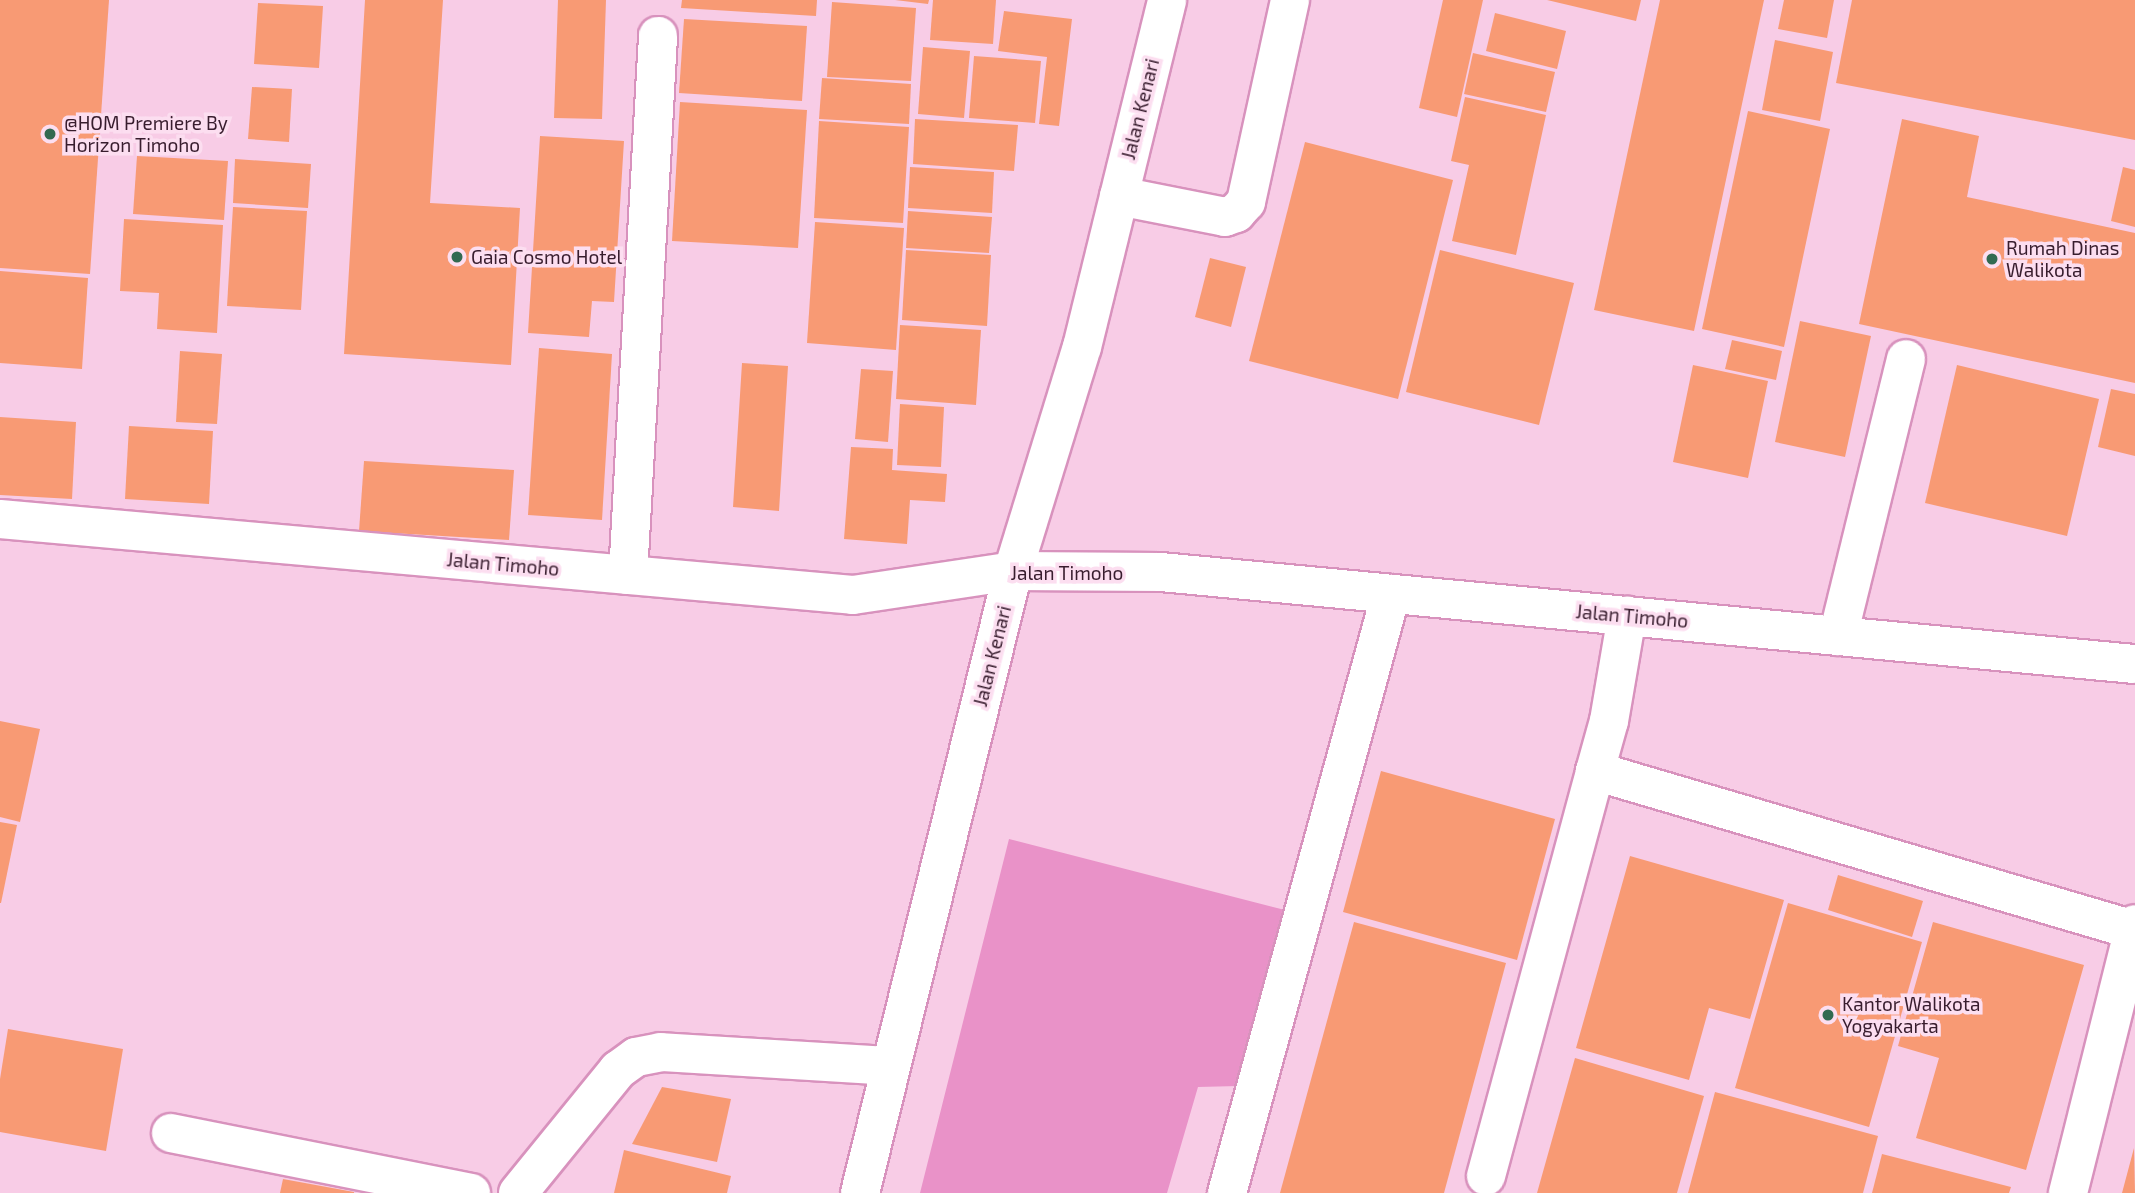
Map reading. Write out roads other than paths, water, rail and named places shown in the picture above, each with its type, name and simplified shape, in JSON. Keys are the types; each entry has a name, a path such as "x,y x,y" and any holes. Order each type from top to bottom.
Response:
{"main road":[{"name":"Jalan Kenari","path":"860,1193 1013,571 1082,347 1167,0"},
{"path":"1119,196 1225,217 1236,213 1246,202 1290,0"},
{"path":"628,575 658,36"},
{"path":"1838,636 1906,359"},
{"name":"Jalan Timoho","path":"0,519 853,595 1013,571 1161,572 2135,664"},
{"path":"1227,1193 1391,594"},
{"path":"1486,1176 1609,721 1627,616"},
{"path":"1595,771 2134,927 2068,1193"},
{"path":"519,1193 618,1070 636,1057 661,1052 890,1066"},
{"path":"171,1133 471,1193"}],"place":[{"name":"@HOM Premiere By Horizon Timoho","path":"50,134"},
{"name":"Gaia Cosmo Hotel","path":"457,257"},
{"name":"Rumah Dinas Walikota","path":"1992,259"},
{"name":"Kantor Walikota Yogyakarta","path":"1828,1015"}]}
